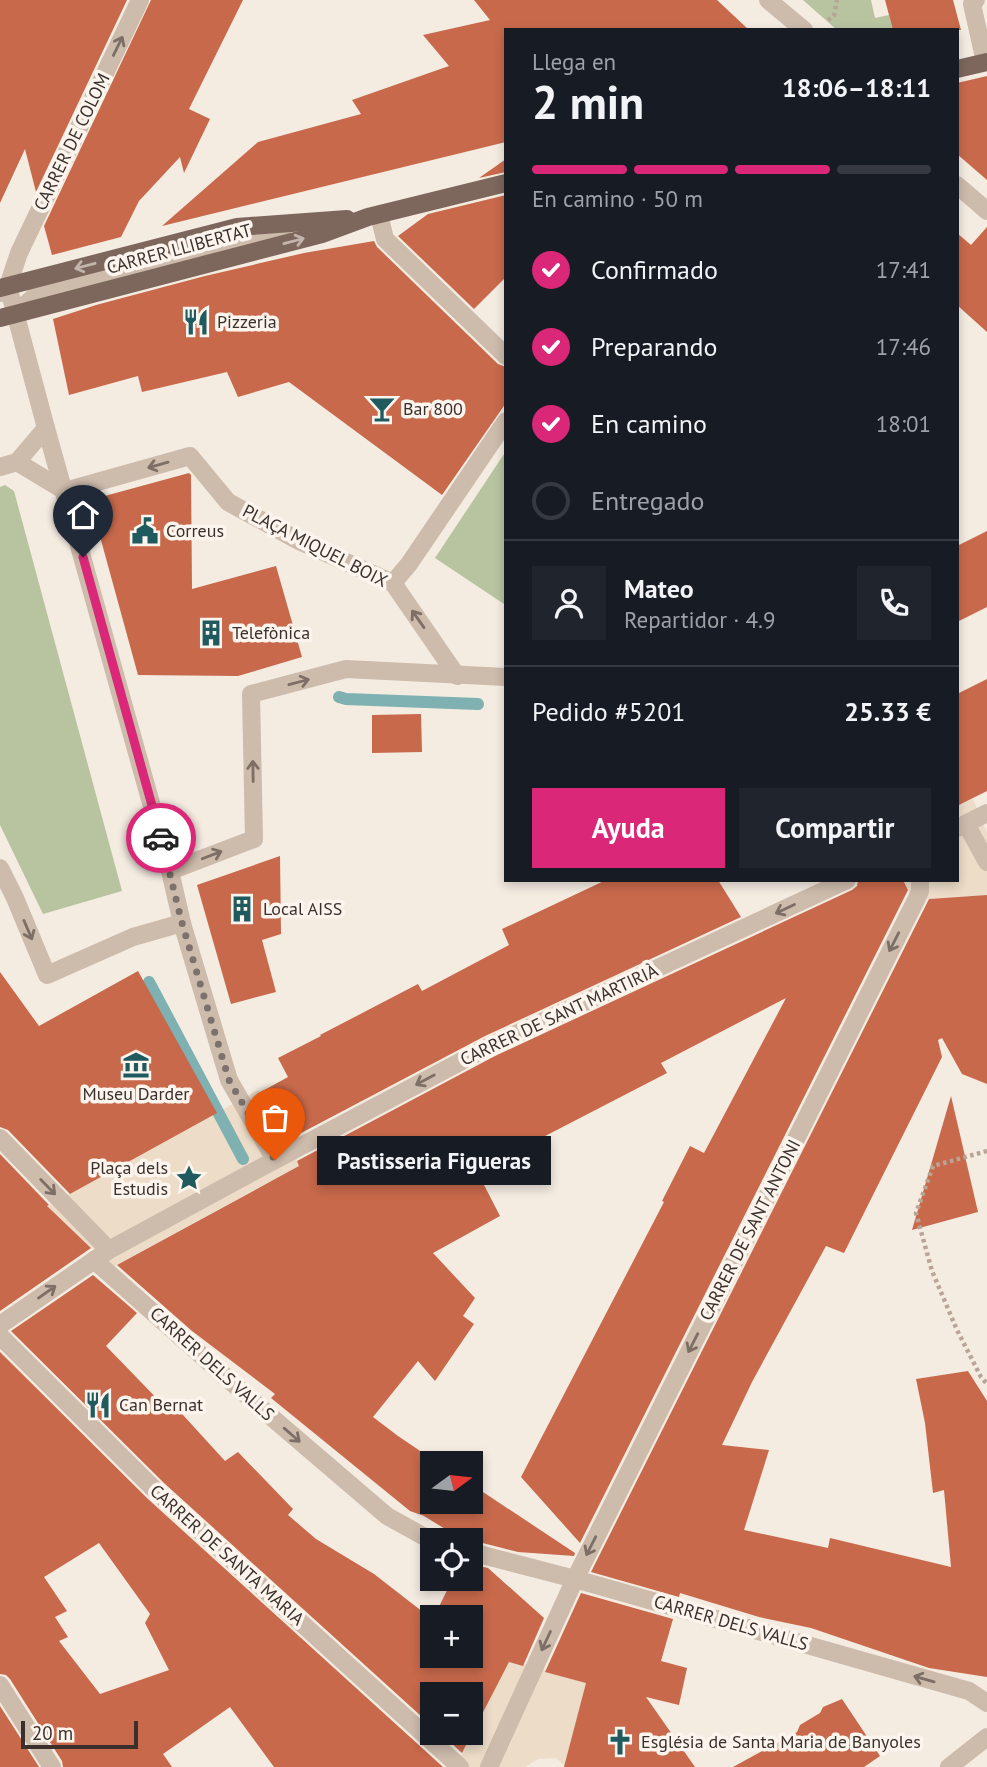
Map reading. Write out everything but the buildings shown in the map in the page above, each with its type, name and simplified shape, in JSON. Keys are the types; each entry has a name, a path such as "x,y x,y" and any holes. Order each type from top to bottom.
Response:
{"main road":[{"path":"959,69 986,62"},
{"name":"CARRER LLIBERTAT","path":"7,316 504,184"},
{"name":"CARRER LLIBERTAT","path":"3,290 237,228 374,216"}],"street":[{"name":"CARRER DE COLOM","path":"3,290 140,0"},
{"path":"768,0 802,28"},
{"path":"976,0 972,4 986,62"},
{"path":"959,187 987,211"},
{"path":"374,216 385,239 504,354"},
{"path":"7,316 35,296 249,239 296,222"},
{"path":"0,1325 102,1255 275,1160 229,1080 182,923 65,491 7,316 3,290"},
{"path":"393,583 409,564 504,424"},
{"path":"46,429 9,465 65,491"},
{"name":"PLAÇA MIQUEL BOIX","path":"65,491 190,456 228,502 299,541 393,583 457,676"},
{"path":"170,871 254,839 251,694 346,670 504,677"},
{"path":"987,813 962,826 987,862"},
{"path":"0,868 47,975 133,937 182,923"},
{"name":"CARRER DE SANT MARTIRIÀ","path":"275,1160 490,1046 843,882"},
{"name":"CARRER DE SANT ANTONI","path":"489,1767 575,1579 918,896 920,882"},
{"name":"CARRER DELS VALLS","path":"0,1138 102,1255 255,1403 387,1516 420,1534"},
{"name":"CARRER DE SANTA MARIA","path":"0,1336 156,1491 460,1767"},
{"name":"CARRER DELS VALLS","path":"483,1555 969,1691 987,1703"},
{"path":"0,1685 52,1767"},
{"path":"949,1767 987,1737"}],"path":[{"path":"987,1151 933,1166 916,1213 932,1271 957,1330 987,1384"}],"green space":[{"path":"803,0 871,0 875,18 889,15 892,28 835,28"},
{"path":"504,454 504,604 435,558"},
{"path":"5,485 14,491 122,891 43,914 0,825 0,487"}],"shaded area":[{"path":"973,799 987,833 987,895 924,899 909,891 904,882 959,882 959,805"},
{"name":"Plaça dels Estudis","path":"258,1090 301,1167 113,1267 47,1207"},
{"path":"510,1660 586,1683 566,1767 556,1758 538,1759 525,1767 456,1767 467,1745 483,1745 483,1711"}],"waterway":[{"path":"339,697 478,704"},
{"path":"149,982 243,1159"}],"way so far":[{"path":"161,838 182,923 229,1080 275,1160"}],"place":[{"name":"Pizzeria","path":"196,322"},
{"name":"Bar 800","path":"382,409"},
{"name":"Correus","path":"145,531"},
{"name":"Telefònica","path":"211,633"},
{"name":"Local AISS","path":"242,909"},
{"name":"Museu Darder","path":"136,1065"},
{"name":"Pastisseria Figueras","path":"275,1160"},
{"name":"Plaça dels Estudis","path":"189,1178"},
{"name":"Can Bernat","path":"98,1405"},
{"name":"Església de Santa Maria de Banyoles","path":"620,1742"}],"route":[{"path":"83,557 161,838"}]}
